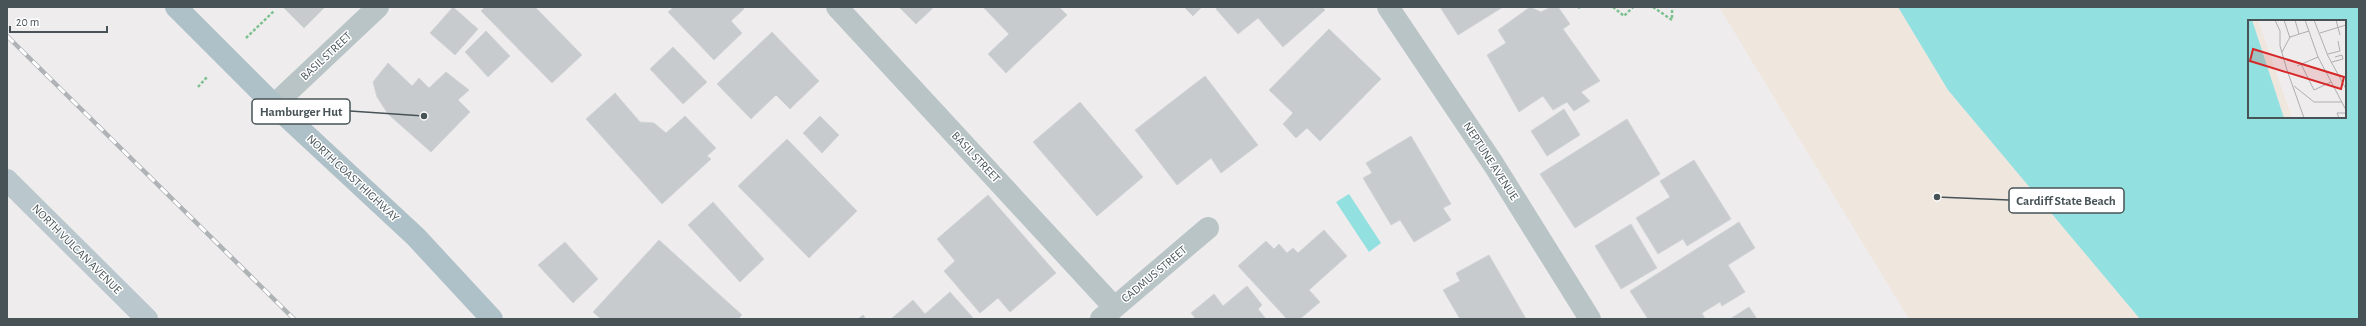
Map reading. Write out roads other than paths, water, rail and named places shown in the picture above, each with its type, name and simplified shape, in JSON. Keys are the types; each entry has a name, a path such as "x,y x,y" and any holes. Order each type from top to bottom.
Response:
{"main road":[{"name":"NORTH COAST HIGHWAY","path":"176,7 274,105 416,238 492,319"},
{"name":"NORTH VULCAN AVENUE","path":"7,180 147,319"}],"street":[{"name":"BASIL STREET","path":"274,105 378,7"},
{"name":"BASIL STREET","path":"837,7 1108,313"},
{"name":"NEPTUNE AVENUE","path":"1388,7 1494,165 1590,319"},
{"name":"CADMUS STREET","path":"1108,313 1208,228"}],"water":[{"path":"1898,7 2359,7 2359,319 2140,319 1948,90"},
{"path":"1349,194 1381,243 1369,252 1336,202"}],"railway":[{"path":"7,36 294,319"}],"place":[{"name":"Hamburger Hut","path":"424,116"},
{"name":"Cardiff State Beach","path":"1937,197"}]}
